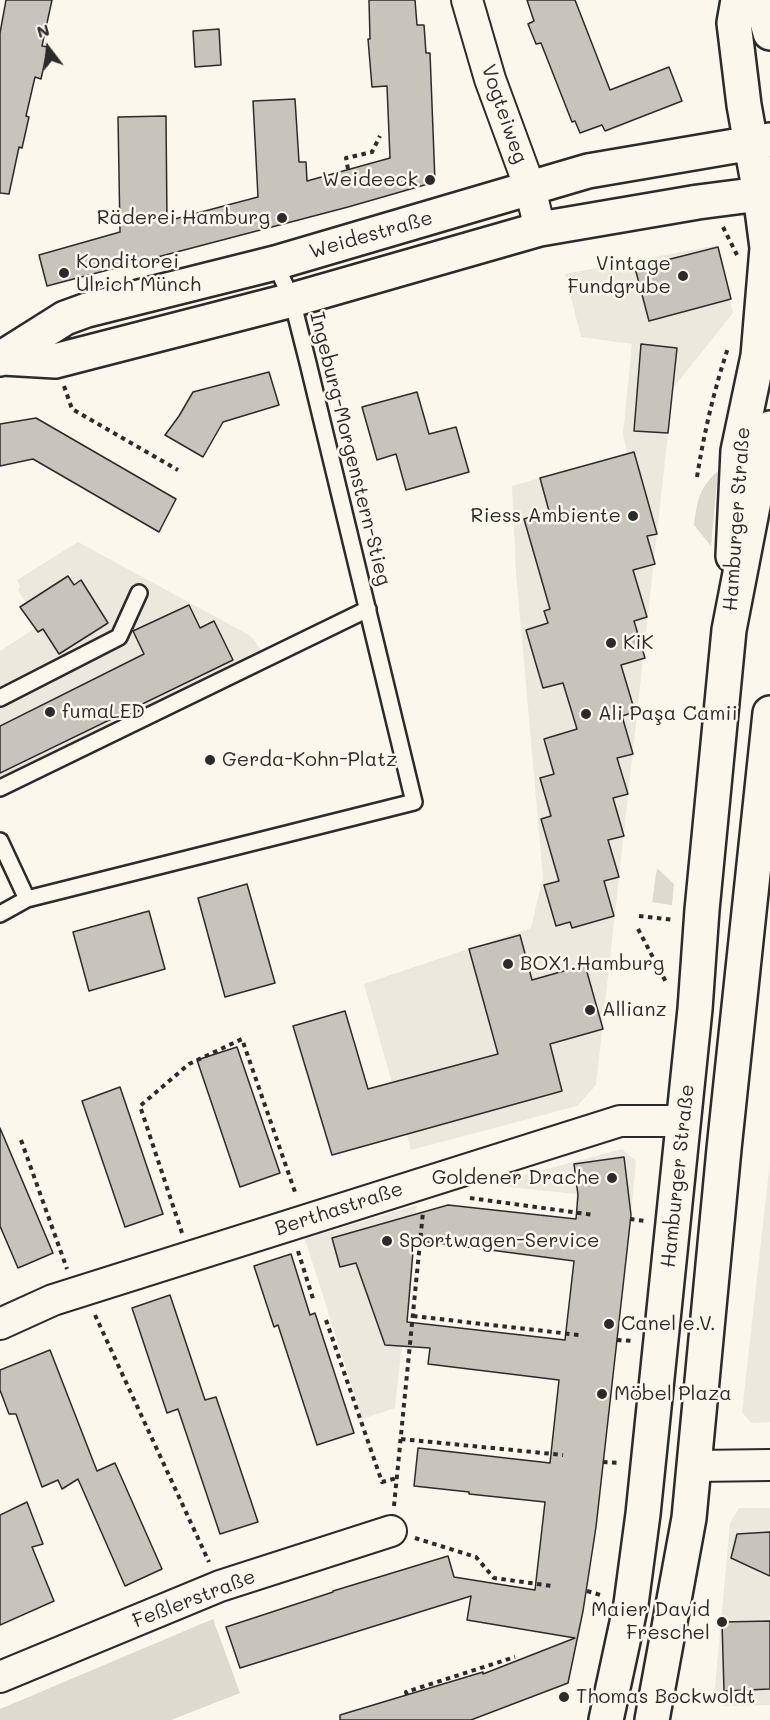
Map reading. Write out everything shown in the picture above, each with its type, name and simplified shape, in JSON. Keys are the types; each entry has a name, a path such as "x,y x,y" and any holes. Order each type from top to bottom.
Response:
{"main road":[{"name":"Hamburger Straße","path":"606,1720 631,1604 643,1514 695,1009 702,910 729,630 738,451 758,356 767,248 767,194 761,142 744,105 734,23 738,0"},
{"path":"761,0 770,33"},
{"name":"Weidestraße","path":"2,358 65,318 87,310 276,262 588,171 761,142"},
{"name":"Weidestraße","path":"2,358 55,361 292,300 540,229 698,202 767,194"},
{"name":"Hamburger Straße","path":"729,630 770,428"},
{"path":"652,1720 686,1538 695,1466 724,1149 770,713"}],"street":[{"name":"Vogteiweg","path":"467,0 490,79 530,188 540,229"},
{"name":"Berthastraße","path":"0,1324 79,1291 620,1121 684,1121"},
{"path":"695,1466 770,1465"},
{"name":"Feßlerstraße","path":"0,1677 220,1586 391,1531"}],"lane":[{"name":"Ingeburg-Morgenstern-Stieg","path":"27,899 414,802 292,300 276,262"},
{"path":"0,698 119,637 139,593"},
{"path":"0,788 368,609"},
{"path":"0,841 27,899 0,914"}],"path":[{"path":"348,169 346,158 372,152 380,136"},
{"path":"730,242 740,261"},
{"path":"697,477 710,408 729,344"},
{"path":"55,361 72,409 178,470"},
{"path":"638,929 665,981 695,1009"},
{"path":"190,1257 140,1106 189,1064 242,1039 297,1222 315,1302"},
{"path":"21,1140 79,1291 220,1586"},
{"path":"461,1170 469,1197 594,1215"},
{"path":"426,1182 391,1531 476,1557 494,1578 552,1586"},
{"path":"413,1316 579,1335"},
{"path":"326,1320 382,1482 397,1478"},
{"path":"401,1439 563,1455"},
{"path":"407,1695 406,1692 515,1657"}],"shaded area":[{"path":"717,245 733,313 673,388 596,1085 577,1106 411,1150 364,984 531,928 543,877 516,572 512,486 627,453 623,434 632,344 581,337 565,274"},
{"path":"718,471 711,546 694,525 700,495"},
{"path":"78,542 249,635 261,651 0,778 0,651 40,625 18,590 20,587 17,580"},
{"path":"657,868 674,884 672,905 652,902"},
{"path":"622,1149 636,1161 631,1215 576,1203 576,1194 500,1186 501,1181"},
{"path":"770,1161 770,1422 751,1423 742,1412"},
{"path":"417,1205 395,1408 362,1419 305,1239"},
{"path":"739,1508 770,1508 770,1705 723,1706 714,1698 730,1523"},
{"path":"213,1619 240,1693 171,1720 0,1720 0,1709"}],"building":[{"path":"6,0 52,0 42,46 48,47 41,79 35,77 26,116 29,117 22,148 19,147 9,194 0,193 0,33"},
{"path":"369,0 415,0 417,25 424,25 426,53 430,53 435,182 47,286 39,255 120,232 118,117 166,116 167,221 258,197 253,101 295,99 299,162 306,162 307,181 390,158 387,86 372,87 368,39 370,39"},
{"path":"527,0 575,0 610,90 669,67 682,101 605,131 602,125 580,133 575,121 572,122 541,43 536,44 528,24 534,21"},
{"path":"219,29 221,65 195,67 193,31"},
{"path":"718,247 731,299 649,321 635,268"},
{"path":"641,344 677,348 668,433 634,431"},
{"path":"269,372 279,405 223,422 203,457 165,435 193,392"},
{"path":"417,392 429,434 456,427 469,472 406,490 396,454 377,460 362,407"},
{"path":"36,418 176,499 159,532 33,459 0,466 0,424"},
{"path":"634,452 657,534 647,536 655,564 633,570 647,617 634,621 645,658 621,665 635,712 622,716 633,754 617,758 628,794 613,798 624,836 608,840 619,877 604,881 614,916 572,928 570,922 556,926 544,885 559,881 541,819 551,816 540,778 554,774 544,739 577,729 563,683 543,688 526,630 548,623 544,611 550,609 524,519 549,511 540,478"},
{"path":"68,576 74,585 81,580 108,623 59,654 43,629 38,632 20,607"},
{"path":"189,605 200,628 214,621 233,660 0,773 0,726 144,654 133,631"},
{"path":"247,884 275,983 225,997 198,898"},
{"path":"149,911 165,969 89,991 73,932"},
{"path":"520,935 532,980 585,965 603,1029 550,1044 562,1091 332,1155 293,1026 345,1011 368,1089 498,1054 469,949"},
{"path":"237,1047 280,1173 240,1187 197,1060"},
{"path":"120,1087 163,1214 125,1227 82,1101"},
{"path":"0,1128 53,1253 18,1268 0,1226"},
{"path":"624,1157 631,1215 596,1527 583,1611 568,1683 471,1720 340,1720 340,1715 483,1672 483,1674 575,1638 467,1620 471,1596 240,1668 226,1627 448,1556 454,1577 535,1590 545,1502 414,1486 418,1448 550,1463 559,1380 428,1364 430,1348 385,1345 356,1263 340,1267 332,1238 448,1205 576,1219 578,1195 574,1164","holes":["414,1240 574,1261 565,1340 407,1322"]},
{"path":"291,1254 310,1315 315,1313 354,1433 317,1445 278,1325 274,1327 254,1266"},
{"path":"170,1295 205,1400 216,1397 258,1522 220,1534 178,1409 167,1413 132,1308"},
{"path":"50,1350 97,1471 115,1463 162,1569 125,1586 78,1479 62,1489 58,1480 42,1487 16,1414 9,1414 0,1390 0,1370"},
{"path":"27,1502 43,1544 32,1547 54,1601 0,1625 0,1515"},
{"path":"770,1532 770,1576 731,1558 737,1534"},
{"path":"770,1621 770,1689 724,1691 722,1622"}],"place":[{"name":"Weideeck","path":"430,180"},
{"name":"Räderei Hamburg","path":"282,218"},
{"name":"Konditorei Ulrich Münch","path":"64,273"},
{"name":"Vintage Fundgrube","path":"683,276"},
{"name":"Riess Ambiente","path":"633,516"},
{"name":"KiK","path":"611,643"},
{"name":"fumaLED","path":"50,712"},
{"name":"Ali Paşa Camii","path":"586,714"},
{"name":"Gerda-Kohn-Platz","path":"210,760"},
{"name":"BOX1.Hamburg","path":"508,964"},
{"name":"Allianz","path":"590,1010"},
{"name":"Goldener Drache","path":"612,1178"},
{"name":"Sportwagen-Service","path":"387,1241"},
{"name":"Canel e.V.","path":"609,1324"},
{"name":"Möbel Plaza","path":"602,1394"},
{"name":"Maier David Freschel","path":"722,1622"},
{"name":"Thomas Bockwoldt","path":"564,1697"}]}
